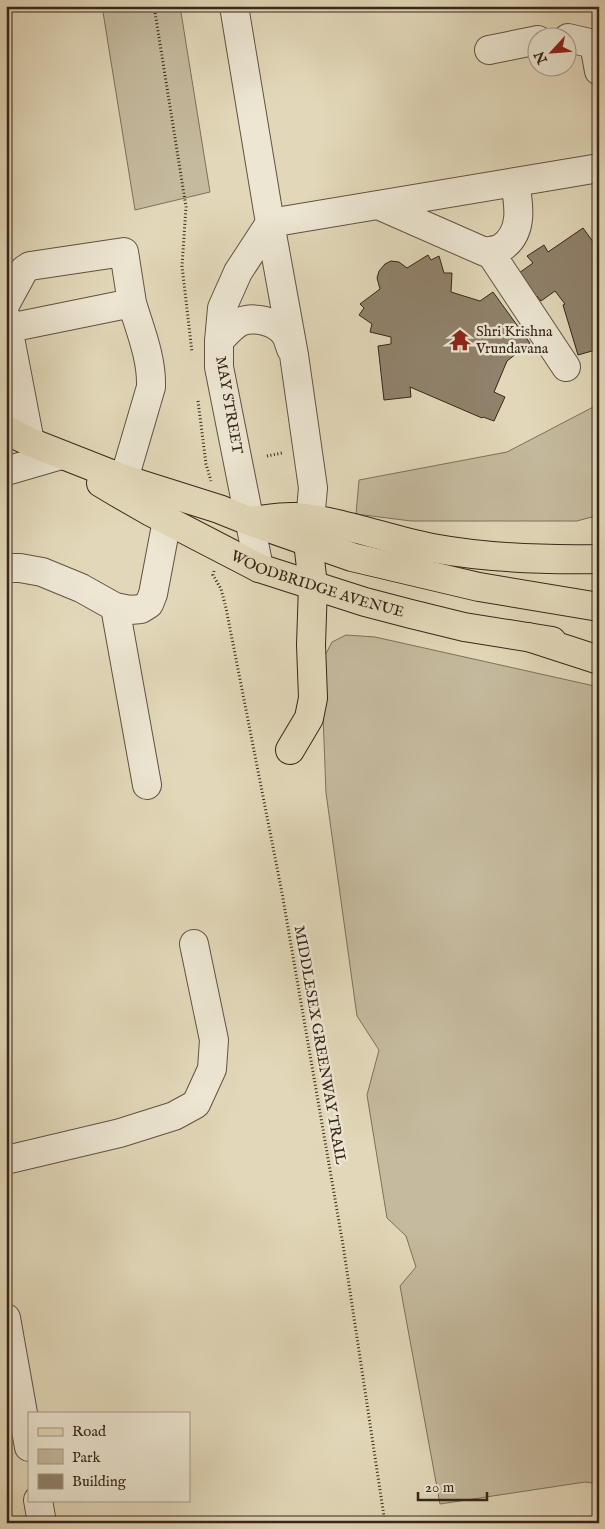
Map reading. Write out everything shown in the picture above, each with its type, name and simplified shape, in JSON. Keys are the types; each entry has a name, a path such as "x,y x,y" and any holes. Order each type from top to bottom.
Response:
{"main road":[{"name":"WOODBRIDGE AVENUE","path":"6,430 61,455 124,479 219,509 249,521"},
{"name":"WOODBRIDGE AVENUE","path":"61,455 116,492 259,568 365,602 464,627 599,648"},
{"path":"249,521 293,517 309,531 352,557 480,587 599,608"},
{"path":"309,531 336,524 432,548 466,553 565,560 599,559"},
{"path":"290,750 309,718 313,698 311,645 313,585 309,531"},
{"path":"514,557 564,552 599,544"},
{"path":"528,637 599,660"}],"street":[{"path":"234,6 294,355 313,488 309,531"},
{"path":"578,39 596,43 599,71"},
{"path":"489,50 528,42"},
{"path":"270,223 599,168"},
{"path":"378,205 485,252 500,248 515,234 519,211 515,182"},
{"name":"MAY STREET","path":"259,568 219,367 219,341 222,308 238,272 270,223"},
{"path":"489,251 566,367"},
{"path":"30,442 7,327 24,270 30,266 124,252 132,304 149,360 152,387 124,479"},
{"path":"7,327 132,304"},
{"path":"219,341 240,322 250,320 262,321 276,326 284,334 294,355"},
{"path":"6,471 61,455"},
{"path":"6,568 20,568 42,572 81,588 115,607 130,610 141,609 149,604 153,594 167,520"},
{"path":"115,607 147,785"},
{"path":"6,1160 120,1133 174,1116 196,1104 212,1069 214,1040 194,944"},
{"path":"6,1318 28,1440"},
{"path":"38,1502 42,1523"}],"path":[{"path":"154,6 186,207 182,266 192,356"},
{"path":"197,392 206,464"},
{"path":"266,456 283,452"},
{"name":"MIDDLESEX GREENWAY TRAIL","path":"213,575 221,590 226,608 282,893 342,1245 385,1523"}],"green space":[{"path":"102,6 180,6 210,192 135,210"},
{"path":"599,404 599,515 577,521 411,521 356,514 359,480 507,452"},
{"path":"346,635 375,637 599,687 599,1484 585,1482 440,1504 400,1286 416,1267 406,1236 387,1218 367,1095 379,1050 357,1016 326,793 321,663 332,642"}],"building":[{"path":"583,228 599,250 599,258 593,262 599,278 599,349 578,355 563,305 565,304 555,291 541,301 537,296 533,300 519,273 533,263 527,256 544,245 548,252"},
{"name":"Shri Krishna Vrundavana","path":"428,255 431,260 439,256 444,273 452,273 451,292 480,301 493,292 530,343 507,361 494,392 505,397 494,421 482,418 410,387 411,397 384,400 378,346 391,344 391,337 370,332 372,324 359,315 364,308 360,304 380,289 377,278 379,271 385,264 391,261 399,262 407,268"}],"place":[{"name":"Shri Krishna Vrundavana","path":"460,340"}]}
